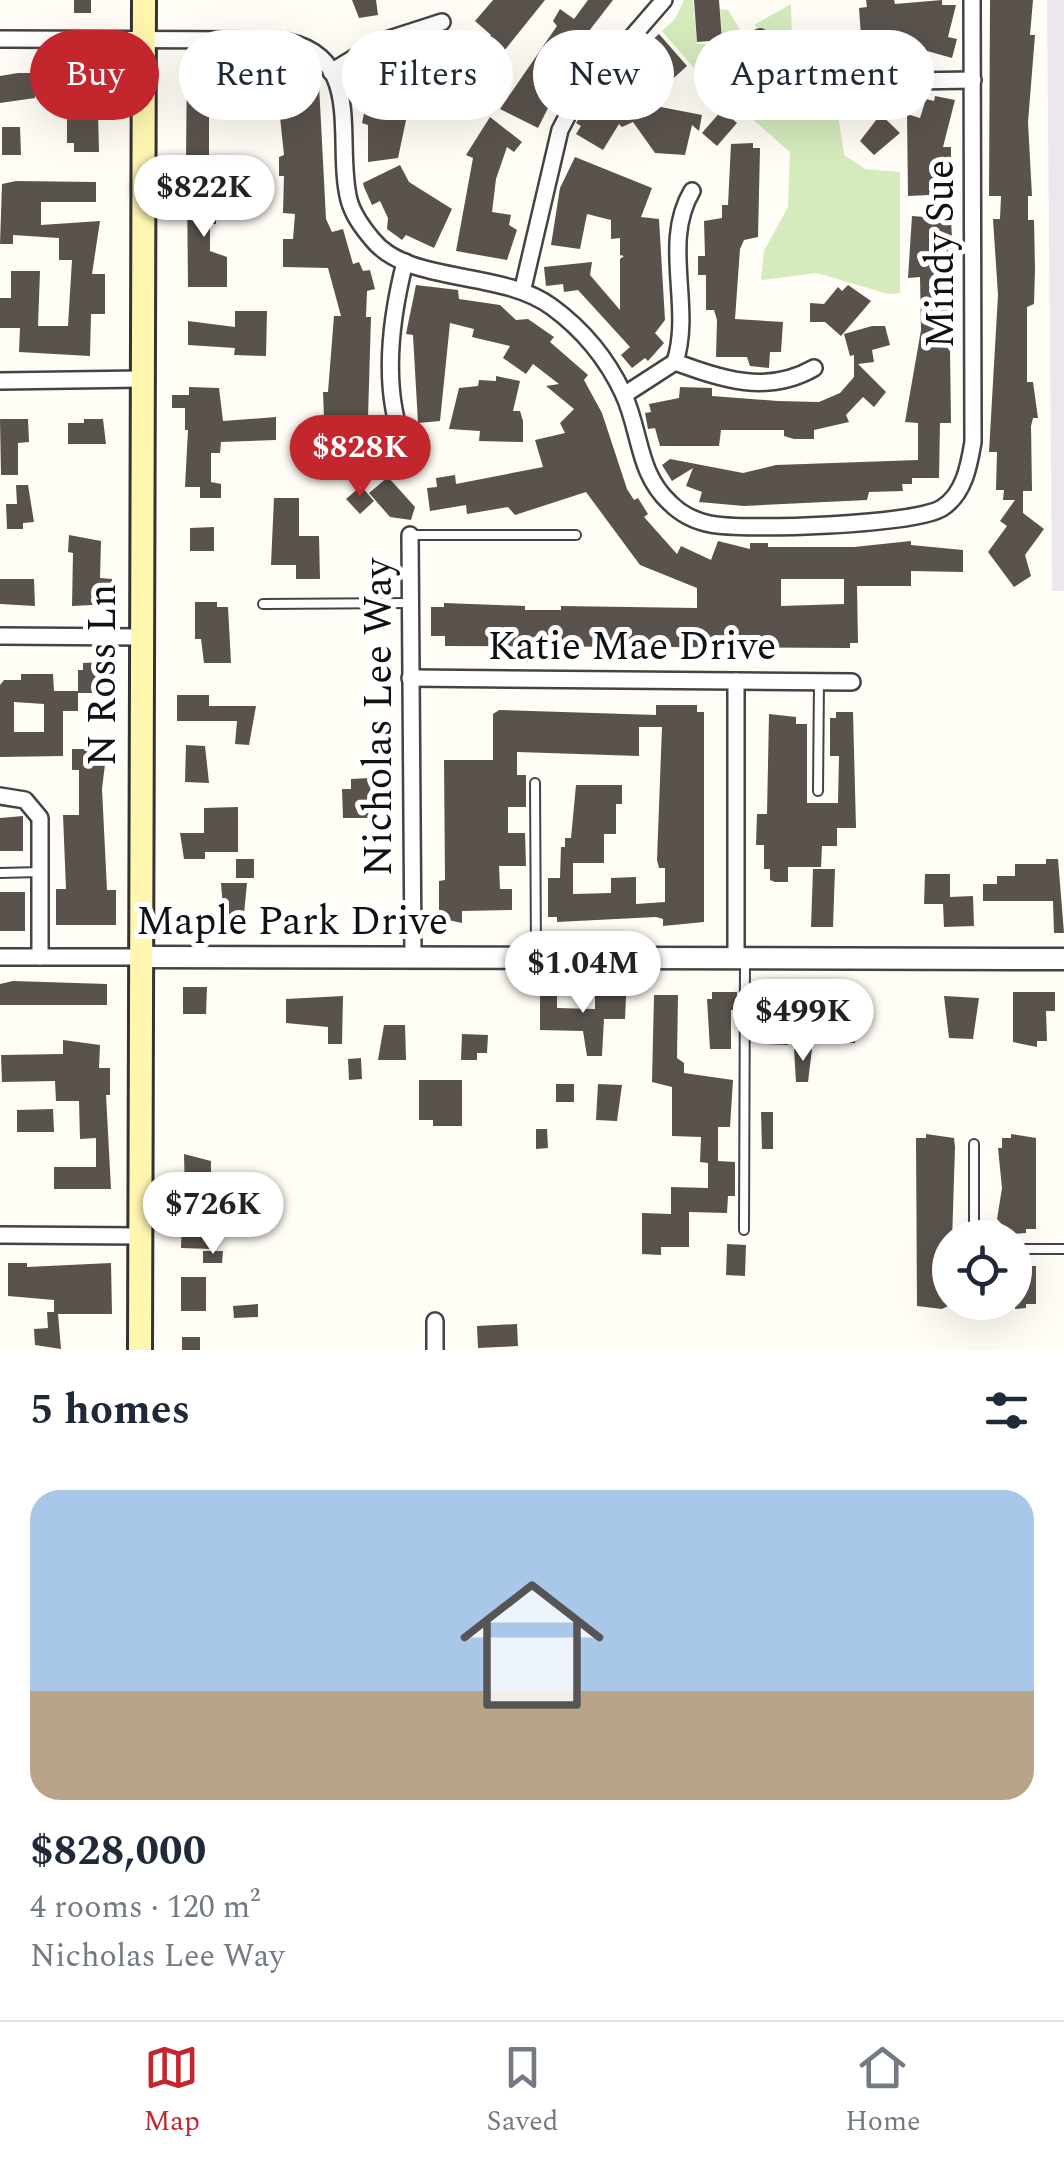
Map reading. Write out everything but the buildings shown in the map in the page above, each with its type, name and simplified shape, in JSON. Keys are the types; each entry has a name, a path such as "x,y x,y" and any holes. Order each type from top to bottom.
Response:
{"main road":[{"name":"N Ross Ln","path":"144,0 144,30"},
{"name":"N Ross Ln","path":"140,1350 144,120"}],"street":[{"path":"159,38 289,42 311,53 331,72 346,116 344,152 354,213 376,244 405,262 523,288 560,130 573,105 664,0"},
{"name":"Mindy Sue","path":"523,288 579,330 624,395 652,482 680,511 712,525 881,523 938,511 957,494 966,476 974,427 972,0"},
{"path":"331,72 380,42 442,22"},
{"path":"0,39 30,39"},
{"path":"934,80 973,80"},
{"path":"624,395 676,362 680,340 678,223 692,190"},
{"path":"404,448 394,411 391,350 405,262"},
{"path":"676,362 715,376 758,384 788,380 814,368"},
{"path":"0,380 142,379"},
{"name":"Nicholas Lee Way","path":"410,535 413,958"},
{"path":"0,636 141,638"},
{"name":"Katie Mae Drive","path":"410,678 852,682"},
{"path":"736,680 741,959"},
{"path":"0,796 34,806 40,818 40,957"},
{"name":"Maple Park Drive","path":"0,958 1064,958"},
{"path":"0,1234 140,1236"},
{"path":"435,1321 435,1350"}],"lane":[{"path":"410,535 576,535"},
{"path":"263,604 410,603"},
{"path":"818,791 819,681"},
{"path":"535,783 536,958"},
{"path":"0,873 40,872"},
{"path":"741,959 744,1230"},
{"path":"974,1144 974,1220"},
{"path":"1032,1249 1064,1249"}],"shaded area":[{"path":"1047,0 1064,0 1064,591 1052,591"}],"green space":[{"path":"684,0 693,0 694,68 674,45 674,30 663,30 675,19"},
{"path":"791,4 792,30 761,30 754,25"},
{"path":"720,9 728,10 740,30 722,30"},
{"path":"754,120 839,120 844,155 865,169 900,172 900,293 888,294 817,273 761,280 764,251 788,207 790,152"}]}
